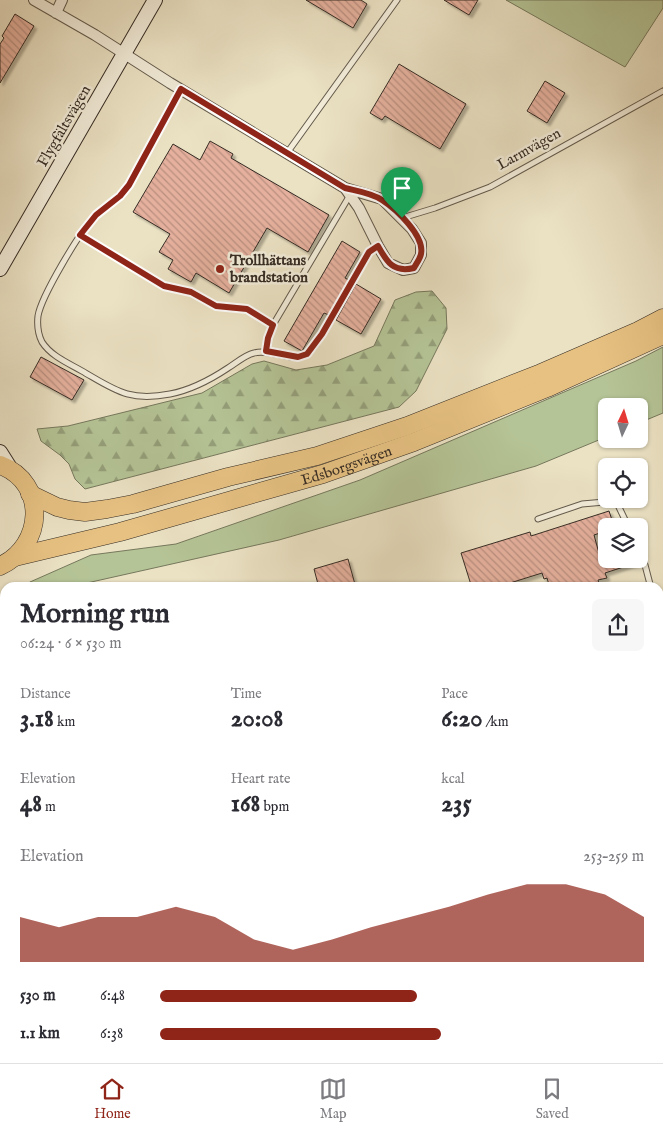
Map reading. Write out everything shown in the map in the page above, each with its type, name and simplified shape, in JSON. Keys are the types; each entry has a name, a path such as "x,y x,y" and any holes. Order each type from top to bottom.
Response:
{"highway":[{"name":"Edsborgsvägen","path":"30,494 57,508 85,512 133,504 228,477 317,456 407,426 523,380 638,331 663,318"},
{"name":"Edsborgsvägen","path":"16,557 120,532 246,497 414,442 547,388 663,335"},
{"path":"0,566 16,557 28,541 33,528 35,514 26,486 6,468"}],"street":[{"path":"34,0 348,191 388,263 403,270 414,268 421,255 422,243 412,229 382,200 361,192 348,191"},
{"path":"56,13 62,0"},
{"name":"Flygfältsvägen","path":"0,269 155,0"},
{"path":"0,452 6,468"}],"lane":[{"path":"287,153 397,0"},
{"path":"181,89 129,185 120,196 96,215 80,235 42,302 38,316 38,331 43,342 54,354 119,392 137,397 154,397 189,389 210,379 253,353 266,351 298,357 307,354 322,334 369,252 378,246"},
{"name":"Larmvägen","path":"402,218 435,208 490,187 663,91"},
{"path":"266,351 273,325 348,191"},
{"path":"80,235 164,286 191,292 216,306 247,309 273,325"},
{"path":"538,518 582,504 616,501 624,518"},
{"path":"646,568 649,582"}],"green space":[{"path":"506,0 663,0 663,8 625,67"},
{"path":"432,291 446,308 447,329 416,391 399,407 85,489 75,479 69,464 41,441 37,429 68,426 202,393 252,364 264,361 296,370 327,365 374,346 395,300 416,292"},
{"path":"663,347 663,413 648,419 648,398 598,398 598,440 536,466 279,540 91,582 30,582 91,555 176,544 360,480 636,361"}],"building":[{"path":"306,0 361,0 367,4 353,28"},
{"path":"444,0 478,0 469,15"},
{"path":"15,14 34,26 0,83 0,44 4,38 2,36"},
{"path":"399,64 466,104 440,149 385,116 382,120 370,113"},
{"path":"545,81 565,93 547,123 527,111"},
{"path":"210,141 233,154 231,158 329,215 308,252 267,228 229,293 196,273 191,282 168,269 173,260 159,252 170,234 133,212 173,144 200,160"},
{"path":"342,241 360,252 345,278 349,280 329,315 324,313 302,351 284,341"},
{"path":"356,284 381,299 361,334 336,320"},
{"path":"41,357 84,380 72,400 30,377"},
{"path":"609,511 611,518 598,518 598,534 594,535 598,550 598,568 620,568 605,573 607,578 598,580 598,582 548,582 547,578 544,579 542,573 513,582 470,582 461,553 530,532 531,536"},
{"path":"348,559 354,582 317,582 314,569"}],"place":[{"name":"Trollhättans brandstation","path":"220,269"}],"route":[{"path":"181,89 345,188 382,200 402,218 422,243 421,255 414,268 403,270 388,263 378,246 369,252 314,347 307,354 298,357 266,351 273,325 247,309 216,306 191,292 164,286 80,235 96,215 120,196 129,185 181,89"}]}
